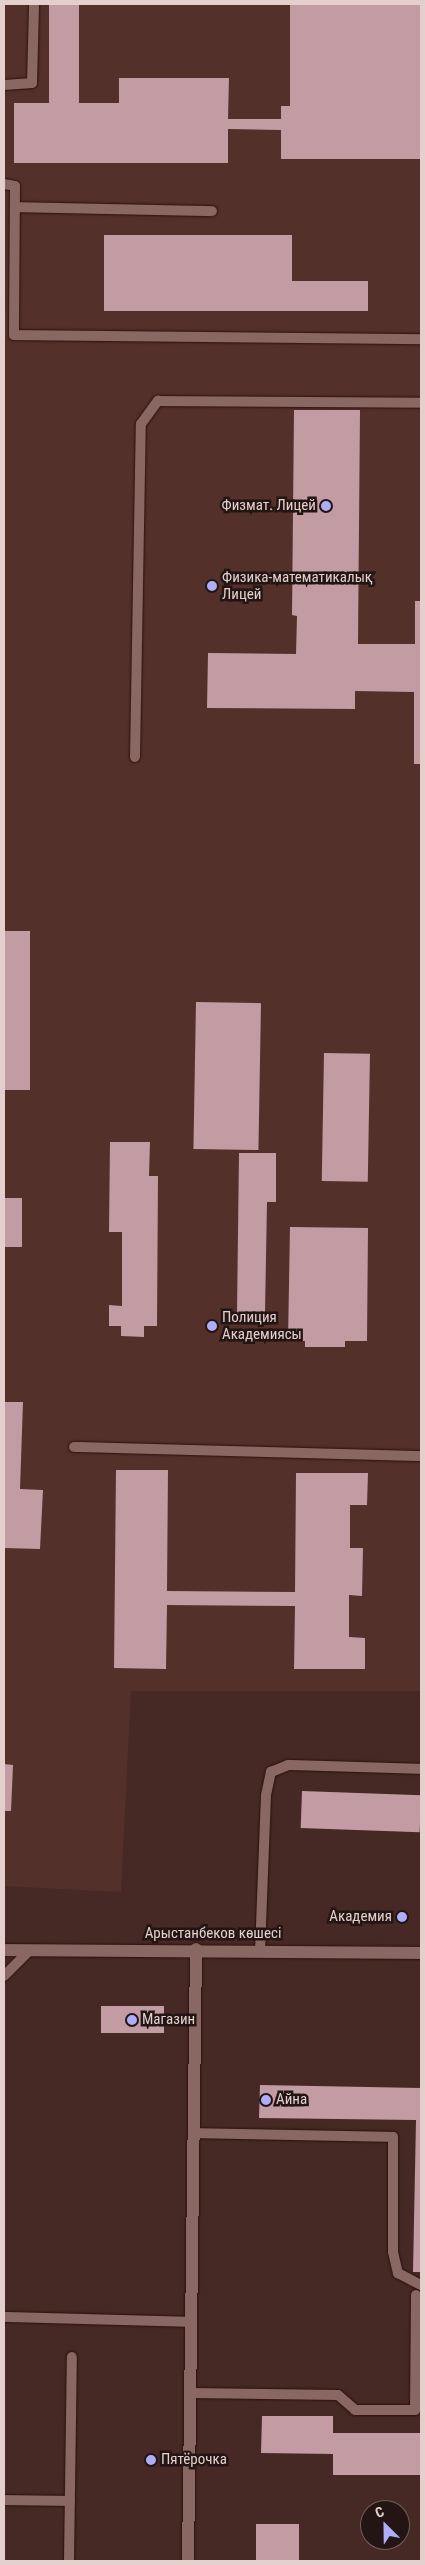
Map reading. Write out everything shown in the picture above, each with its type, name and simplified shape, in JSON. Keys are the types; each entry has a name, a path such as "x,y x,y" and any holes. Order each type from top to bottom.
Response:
{"street":[{"name":"Арыстанбеков көшесі","path":"4,1950 196,1949 421,1953"},
{"path":"188,2561 196,1949"}],"lane":[{"path":"4,85 32,83 34,4"},
{"path":"4,184 15,186 14,335 421,339"},
{"path":"15,207 212,211"},
{"path":"134,757 141,424 158,401 421,402"},
{"path":"74,1447 421,1456"},
{"path":"260,1951 266,1795 271,1772 288,1765 421,1769"},
{"path":"4,1976 30,1951"},
{"path":"194,2134 393,2138 392,2252 398,2273 421,2285"},
{"path":"191,2393 338,2395 355,2410 415,2410 418,2384 416,2295"},
{"path":"4,2317 191,2322"},
{"path":"69,2561 72,2358"},
{"path":"4,2500 70,2501"}],"shaded area":[{"path":"4,4 421,4 421,1691 131,1691 121,1892 4,1886"}],"building":[{"path":"49,4 79,4 79,103 119,103 119,78 229,78 228,119 281,119 281,106 290,106 290,4 421,4 421,159 281,159 281,130 228,129 228,163 14,163 14,103 49,103"},
{"path":"104,235 292,235 292,281 368,281 368,311 104,311"},
{"name":"Физмат. Лицей","path":"294,410 360,410 358,644 415,644 415,601 421,601 421,764 414,764 414,692 355,691 355,709 207,708 208,653 296,654 297,616 292,615"},
{"path":"4,931 30,931 30,1090 4,1090"},
{"path":"196,1002 261,1003 258,1150 193,1149"},
{"path":"324,1053 370,1054 368,1182 322,1181"},
{"path":"110,1142 150,1142 149,1176 158,1176 157,1326 144,1326 144,1337 121,1336 121,1326 109,1326 109,1305 122,1306 122,1232 109,1232"},
{"path":"239,1153 276,1153 276,1202 267,1202 265,1313 237,1313"},
{"path":"4,1198 22,1198 22,1247 4,1247"},
{"path":"290,1227 368,1228 367,1341 345,1341 345,1347 305,1347 305,1341 288,1341"},
{"path":"4,1402 23,1402 20,1489 43,1490 40,1549 4,1548"},
{"path":"116,1470 168,1470 167,1591 295,1592 296,1473 368,1473 367,1505 350,1505 350,1548 363,1548 362,1596 349,1595 349,1637 365,1638 365,1669 294,1669 295,1606 167,1605 166,1669 114,1668"},
{"path":"4,1764 13,1765 11,1811 4,1811"},
{"path":"302,1791 421,1795 420,1832 301,1828"},
{"name":"Магазин","path":"101,2006 164,2006 164,2033 101,2033"},
{"path":"260,2085 421,2088 421,2272 413,2272 416,2120 259,2118"},
{"path":"262,2416 333,2416 333,2433 421,2433 421,2475 333,2475 333,2454 261,2453"},
{"path":"256,2524 299,2524 299,2561 256,2561"}],"place":[{"name":"Физмат. Лицей","path":"326,506"},
{"name":"Физика-математикалық Лицей","path":"212,586"},
{"name":"Полиция Академиясы","path":"212,1326"},
{"name":"Академия","path":"402,1917"},
{"name":"Магазин","path":"132,2020"},
{"name":"Айна","path":"266,2100"},
{"name":"Пятёрочка","path":"151,2460"}]}
